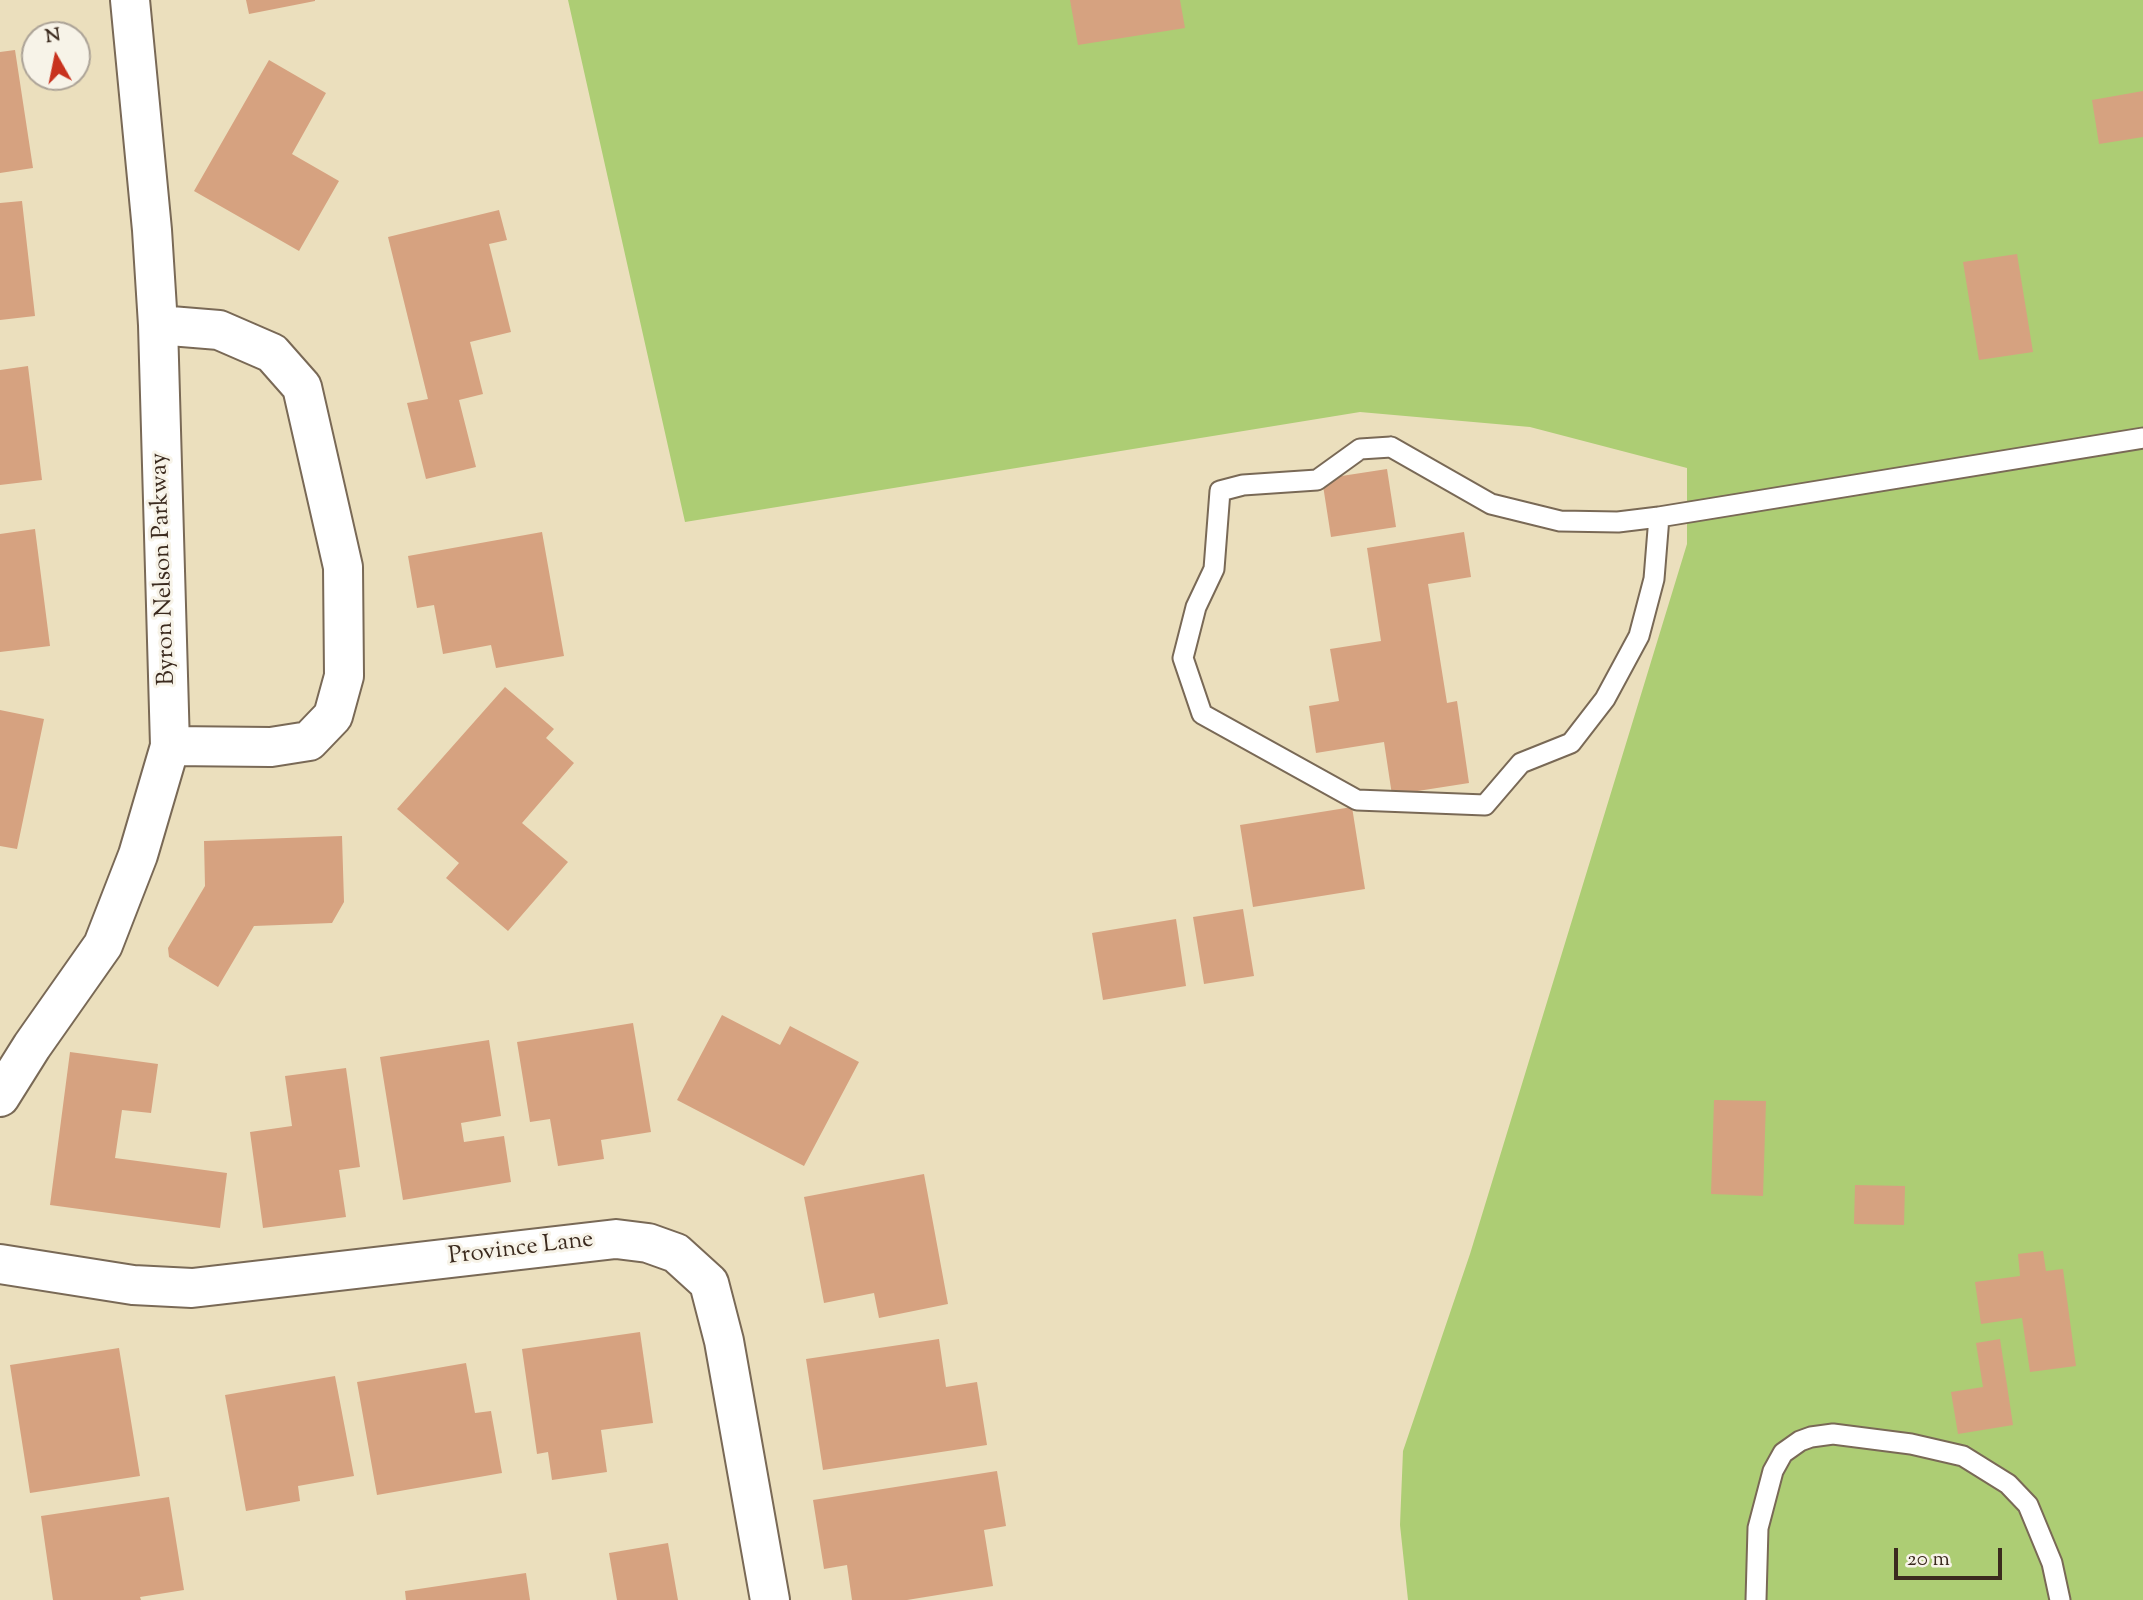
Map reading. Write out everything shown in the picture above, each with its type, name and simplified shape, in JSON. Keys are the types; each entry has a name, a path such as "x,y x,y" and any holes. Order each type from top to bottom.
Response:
{"street":[{"name":"Byron Nelson Parkway","path":"0,1097 32,1046 103,945 138,855 170,746 158,325 152,230 130,0"},
{"path":"158,325 219,330 272,353 302,387 343,567 344,676 333,716 309,741 271,747 170,746"},
{"name":"Province Lane","path":"0,1264 133,1285 192,1288 616,1239 648,1243 676,1253 709,1283 724,1341 770,1600"}],"lane":[{"path":"1659,517 1654,579 1639,636 1605,699 1571,743 1521,763 1485,805 1357,800 1202,714 1183,658 1196,607 1214,569 1220,491 1243,485 1317,480 1360,449 1391,447 1491,504 1560,521 1618,522 2143,438"},
{"path":"1756,1600 1758,1528 1773,1471 1783,1453 1800,1441 1833,1434 1911,1444 1963,1456 2008,1484 2028,1505 2052,1563 2060,1600"}],"green space":[{"path":"568,0 2143,0 2143,1600 1408,1600 1400,1525 1403,1451 1470,1254 1687,544 1687,468 1530,427 1360,412 685,522"}],"building":[{"path":"246,0 315,0 315,1 249,14"},
{"path":"1070,0 1180,0 1185,28 1078,45"},
{"path":"15,50 33,168 0,173 0,52"},
{"path":"269,60 326,93 292,154 339,181 299,251 194,191"},
{"path":"2143,91 2143,137 2099,144 2092,100"},
{"path":"22,201 35,316 0,320 0,203"},
{"path":"499,210 507,240 489,244 511,332 470,342 483,394 459,400 476,467 426,479 407,403 428,399 388,237"},
{"path":"2017,254 2033,352 1979,360 1963,262"},
{"path":"28,366 42,480 0,485 0,370"},
{"path":"1387,469 1396,527 1331,537 1322,479"},
{"path":"35,529 50,646 0,652 0,534"},
{"path":"542,532 564,656 496,668 491,645 443,654 434,605 417,608 408,556"},
{"path":"1464,532 1471,577 1428,584 1447,703 1457,701 1469,783 1392,795 1384,742 1316,753 1309,706 1339,701 1330,649 1381,641 1367,548"},
{"path":"505,687 554,729 546,738 574,763 522,823 568,862 508,931 446,878 459,863 397,809"},
{"path":"0,710 44,719 17,849 0,846"},
{"path":"1352,807 1365,889 1253,907 1240,825"},
{"path":"342,836 344,902 332,923 254,926 218,987 169,957 168,948 205,886 204,841"},
{"path":"1243,909 1254,976 1204,984 1193,917"},
{"path":"1176,919 1186,986 1103,1000 1092,933"},
{"path":"722,1015 780,1045 790,1026 859,1062 804,1166 677,1100"},
{"path":"633,1023 651,1132 601,1140 604,1159 558,1166 550,1119 530,1122 517,1042"},
{"path":"489,1040 501,1116 461,1123 464,1142 504,1136 511,1182 403,1200 380,1057"},
{"path":"70,1052 158,1064 151,1113 122,1110 115,1158 227,1173 220,1228 50,1205"},
{"path":"346,1068 360,1167 339,1170 346,1217 263,1228 250,1132 292,1126 285,1076"},
{"path":"1714,1100 1766,1101 1763,1196 1711,1194"},
{"path":"924,1174 948,1304 879,1318 874,1293 824,1303 804,1197"},
{"path":"1855,1185 1905,1186 1904,1225 1854,1224"},
{"path":"2043,1251 2046,1271 2063,1269 2076,1366 2030,1372 2022,1318 1981,1324 1975,1282 2020,1276 2018,1254"},
{"path":"640,1332 653,1423 601,1430 607,1472 552,1480 548,1452 537,1454 522,1349"},
{"path":"939,1339 946,1387 977,1382 987,1445 823,1470 806,1359"},
{"path":"2000,1339 2013,1425 1958,1434 1951,1392 1983,1387 1976,1343"},
{"path":"119,1348 140,1476 30,1493 10,1365"},
{"path":"466,1363 475,1413 491,1411 502,1473 377,1495 357,1382"},
{"path":"335,1376 354,1476 298,1486 300,1501 246,1511 225,1395"},
{"path":"997,1471 1006,1526 984,1530 993,1586 907,1600 852,1600 847,1565 824,1569 813,1500"},
{"path":"169,1497 184,1590 140,1597 141,1600 53,1600 41,1516"},
{"path":"668,1543 678,1600 617,1600 609,1553"},
{"path":"526,1573 530,1600 406,1600 405,1591"}]}
